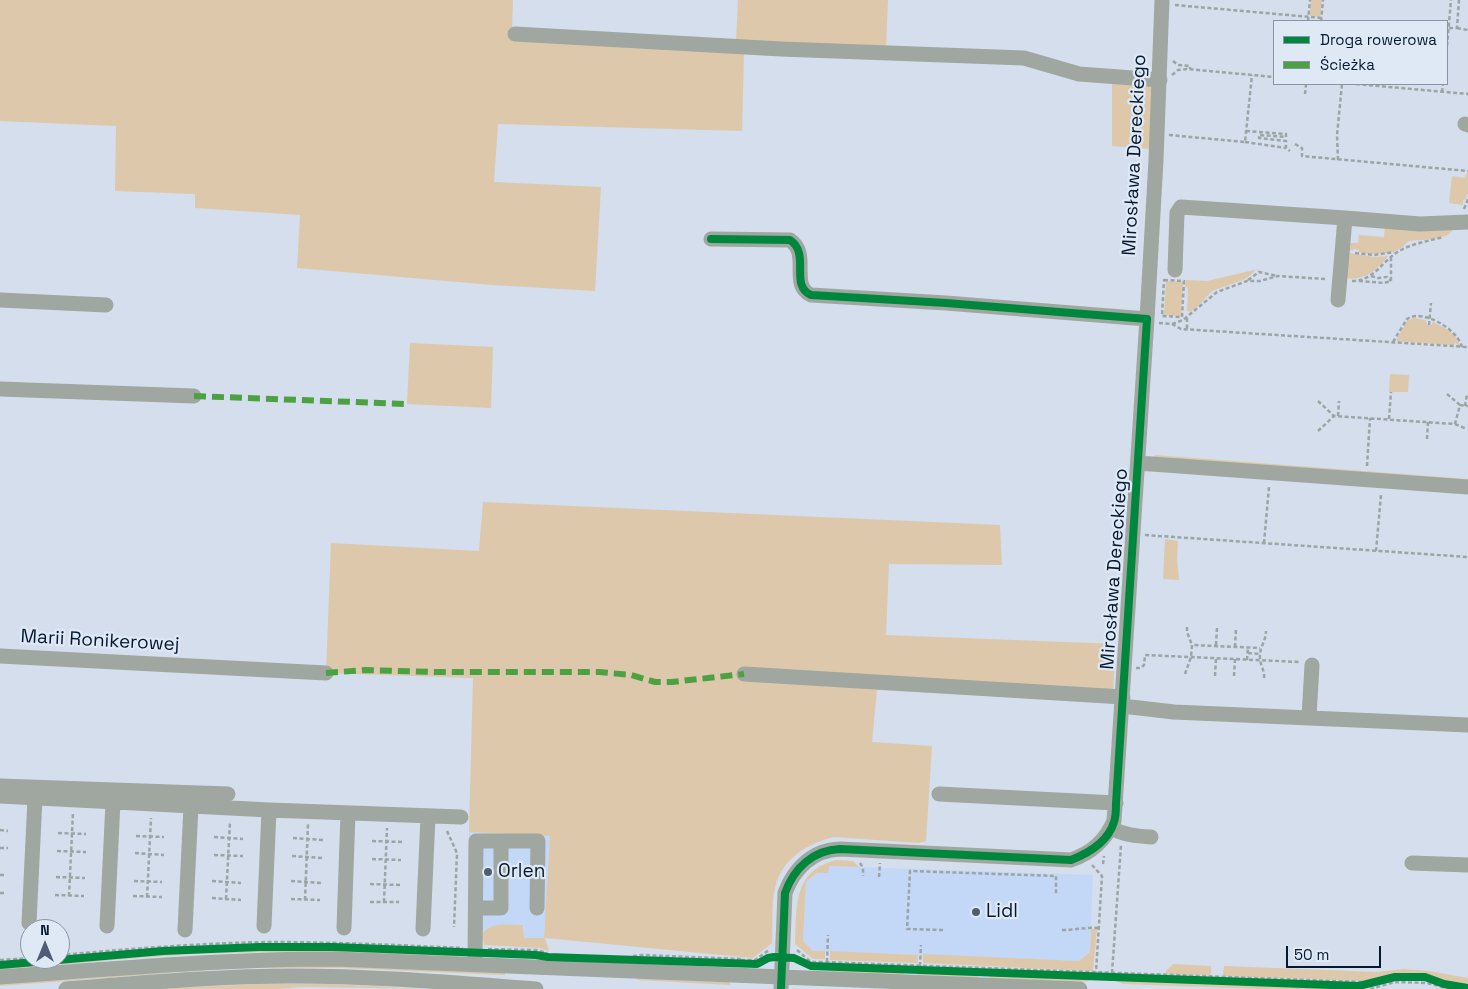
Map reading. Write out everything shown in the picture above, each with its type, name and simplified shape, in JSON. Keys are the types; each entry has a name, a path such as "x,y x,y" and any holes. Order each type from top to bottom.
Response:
{"street":[{"name":"Mirosława Dereckiego","path":"1113,825 1123,702 1138,463 1155,319 1165,79 1162,0"},
{"path":"515,34 781,49 1024,58 1079,74 1165,79"},
{"path":"1175,270 1177,213 1181,207 1420,224 1464,222"},
{"path":"1338,300 1345,218"},
{"path":"711,239 790,240 796,244 800,253 801,284 806,293 811,295 1155,319"},
{"path":"0,300 106,304"},
{"path":"0,388 194,396"},
{"path":"1138,463 1468,487"},
{"name":"Marii Ronikerowej","path":"0,656 326,673"},
{"path":"1309,717 1310,664"},
{"path":"744,674 1123,702 1174,712 1468,724"},
{"path":"0,786 228,794"},
{"path":"939,794 1116,803"},
{"path":"0,796 269,810 461,817"},
{"path":"29,919 35,798"},
{"path":"107,926 113,802"},
{"path":"185,930 191,806"},
{"path":"264,926 269,810"},
{"path":"344,928 348,813"},
{"path":"423,929 428,816"},
{"path":"782,983 784,904 789,883 806,861 823,852 840,849 994,858 1071,860 1083,856 1092,850 1101,842 1113,825 1119,833 1151,837"},
{"path":"475,958 476,841 538,841 537,908"},
{"path":"476,908 500,908 501,841"},
{"path":"1412,863 1468,865"},
{"path":"0,977 235,960 475,958 630,962 782,983 825,969 1080,989"},
{"path":"66,989 286,976 393,979 536,989"}],"path":[{"path":"1176,0 1175,5 1322,20 1323,0"},
{"path":"1308,19 1310,0"},
{"path":"1448,37 1451,0"},
{"path":"1456,28 1459,0"},
{"path":"1449,28 1468,30"},
{"path":"1172,58 1175,63 1190,66 1190,69"},
{"path":"1165,79 1178,70 1190,69 1273,77"},
{"path":"1245,142 1252,75"},
{"path":"1306,85 1306,94"},
{"path":"1338,160 1337,135 1342,85"},
{"path":"1367,85 1468,94"},
{"path":"1442,92 1443,85"},
{"path":"1246,131 1286,134 1286,137 1259,135 1259,138 1286,141 1286,148"},
{"path":"1167,135 1245,142 1286,148 1290,151"},
{"path":"1295,144 1302,148 1302,156 1468,172"},
{"path":"1358,281 1371,276 1391,256 1399,251 1416,243 1453,234 1464,222"},
{"path":"1342,249 1348,252 1367,255 1388,254 1399,251"},
{"path":"1391,256 1391,281"},
{"path":"1172,324 1187,317 1217,292 1247,281 1259,272 1278,276 1384,283 1391,281"},
{"path":"1247,281 1260,281 1278,276"},
{"path":"1371,276 1378,278 1387,277 1391,281"},
{"path":"1164,280 1184,281 1182,317 1155,319 1164,280"},
{"path":"1429,325 1431,304"},
{"path":"1393,342 1407,319 1416,316 1429,319 1447,327 1459,339 1462,347"},
{"path":"1187,317 1187,329"},
{"path":"1155,319 1172,324 1178,328 1187,329 1468,347"},
{"path":"1233,332 1234,328"},
{"path":"1389,419 1390,392"},
{"path":"1447,394 1460,406 1467,406 1466,394"},
{"path":"1318,401 1336,416 1455,424 1467,429"},
{"path":"1318,431 1336,416 1339,402"},
{"path":"1455,424 1460,406"},
{"path":"1366,469 1370,418"},
{"path":"1427,439 1428,422"},
{"path":"1264,543 1269,487"},
{"path":"1376,551 1380,495"},
{"path":"1141,534 1468,557"},
{"path":"1185,674 1191,657 1192,645 1187,627"},
{"path":"1216,645 1217,628"},
{"path":"1235,647 1236,629"},
{"path":"1264,678 1260,660 1260,648 1266,637 1266,631"},
{"path":"1192,645 1260,648"},
{"path":"1247,660 1248,647"},
{"path":"1248,654 1260,654"},
{"path":"1132,668 1141,668 1144,665 1144,655 1310,664"},
{"path":"1215,676 1216,658"},
{"path":"1234,676 1235,659"},
{"path":"70,896 73,808"},
{"path":"147,897 152,811"},
{"path":"226,899 230,814"},
{"path":"305,900 309,818"},
{"path":"384,902 388,822"},
{"path":"0,830 8,830"},
{"path":"58,833 86,834"},
{"path":"136,836 164,837"},
{"path":"214,837 244,839"},
{"path":"293,838 323,840"},
{"path":"372,841 402,842"},
{"path":"1112,973 1120,843 1129,845"},
{"path":"0,848 8,848"},
{"path":"57,851 86,852"},
{"path":"135,854 164,855"},
{"path":"1103,864 1104,854"},
{"path":"214,855 243,856"},
{"path":"292,856 322,858"},
{"path":"372,859 401,860"},
{"path":"856,860 863,868 863,876"},
{"path":"943,930 907,929 910,870 1056,876 1056,894"},
{"path":"0,875 6,875"},
{"path":"1096,973 1102,876"},
{"path":"56,878 85,878"},
{"path":"134,881 162,882"},
{"path":"212,881 241,883"},
{"path":"291,882 321,883"},
{"path":"370,884 400,885"},
{"path":"0,893 6,893"},
{"path":"55,895 84,896"},
{"path":"134,896 162,897"},
{"path":"212,898 241,900"},
{"path":"290,899 320,900"},
{"path":"370,902 399,902"},
{"path":"1062,930 1099,928"},
{"path":"825,969 828,935"},
{"path":"920,966 921,945"},
{"path":"70,959 163,951 259,947 333,947 475,958 536,955 553,961"},
{"path":"630,962 643,955 741,960"},
{"path":"630,962 644,960 757,964 768,958 783,957 799,959 806,965 825,969 1366,988 1394,982 1427,983 1449,989"},
{"path":"0,960 20,960"},
{"path":"0,964 20,962"},
{"path":"825,969 920,966 1362,982 1366,988"},
{"path":"1366,988 1394,977 1425,977 1444,984 1460,986"}],"shaded area":[{"path":"0,0 513,0 512,31 744,52 742,131 498,124 494,182 601,187 595,291 493,285 297,268 300,215 195,208 195,194 115,191 116,126 0,121"},
{"path":"738,0 888,0 886,47 736,42"},
{"path":"1311,0 1322,0 1320,17 1310,16"},
{"path":"1112,83 1155,85 1151,149 1112,146"},
{"path":"1468,173 1468,193 1466,199 1463,200 1463,205 1449,203 1452,176 1465,178"},
{"path":"1385,226 1453,229 1446,236 1410,241 1397,250 1386,253 1363,253 1358,252 1359,250 1353,249 1353,251 1347,248 1347,243 1358,243 1359,235 1384,237"},
{"path":"1349,253 1374,257 1388,256 1370,273 1359,278 1345,278"},
{"path":"1256,270 1243,280 1212,291 1195,309 1190,312 1187,311 1188,288 1185,287 1186,280 1207,281"},
{"path":"1166,281 1183,282 1181,316 1164,315"},
{"path":"1414,318 1426,320 1427,325 1431,325 1433,322 1445,328 1456,337 1460,346 1456,343 1453,345 1396,341 1407,321"},
{"path":"410,343 493,347 491,408 407,404"},
{"path":"1390,374 1409,375 1408,392 1389,392"},
{"path":"1155,455 1468,479 1468,481 1154,458"},
{"path":"483,502 1000,525 1002,565 889,564 886,635 1116,644 1113,690 1108,702 877,690 872,742 932,746 926,841 919,843 834,837 805,848 789,861 778,878 773,902 772,943 753,958 545,938 549,951 539,948 484,945 482,934 495,925 523,925 524,938 544,938 550,836 469,832 473,678 326,673 331,543 479,551"},
{"path":"1165,539 1178,541 1179,580 1163,579"},
{"path":"469,832 550,835 544,938 524,938 523,925 493,926 482,934 468,937"},
{"path":"837,860 853,861 859,867 829,866 828,873 817,873 806,882 803,941 813,951 825,951 825,959 813,959 795,944 797,904 804,881 812,872 822,865"},
{"name":"Lidl","path":"828,866 1093,875 1090,952 1080,961 813,951 803,941 806,882"},
{"path":"1091,929 1097,929 1093,971 923,963 923,954 1079,961 1090,952"},
{"path":"294,949 462,954 457,957 255,952 198,954 70,964 70,961 188,952"},
{"path":"830,951 918,955 918,963 830,960"},
{"path":"632,963 690,964 689,967"},
{"path":"1173,964 1211,966 1211,975 1166,974 1166,971"},
{"path":"20,965 20,968 0,970 0,967"},
{"path":"328,966 505,973 505,975 341,968 237,968 0,986 0,984 230,967"},
{"path":"1224,966 1377,972 1403,969 1429,971 1468,978 1468,985 1446,982 1429,975 1394,974 1370,981 1223,976"},
{"path":"835,969 904,973 903,975 830,972"},
{"path":"915,972 980,975 977,978 917,975"},
{"path":"988,975 1093,979 1086,982 990,978"},
{"path":"637,978 730,982 730,985 637,980"},
{"path":"1114,980 1361,989 1257,989 1123,984"},
{"path":"258,984 332,984 425,989 305,987 277,989 151,989"}],"marked path":[{"path":"194,396 407,404"},
{"path":"326,673 365,670 599,672 631,675 655,682 672,682 744,674"}],"cycle path":[{"path":"711,239 790,240 796,246 799,253 801,284 811,295 946,303 1147,319 1116,812 1111,829 1097,846 1071,860 840,849 821,853 799,868 785,893 781,989"},
{"path":"0,965 163,951 259,947 333,947 757,964 774,957 794,958 811,966 1359,986 1395,977 1425,977 1444,984 1468,988"}],"place":[{"name":"Orlen","path":"488,872"},
{"name":"Lidl","path":"976,912"}]}
